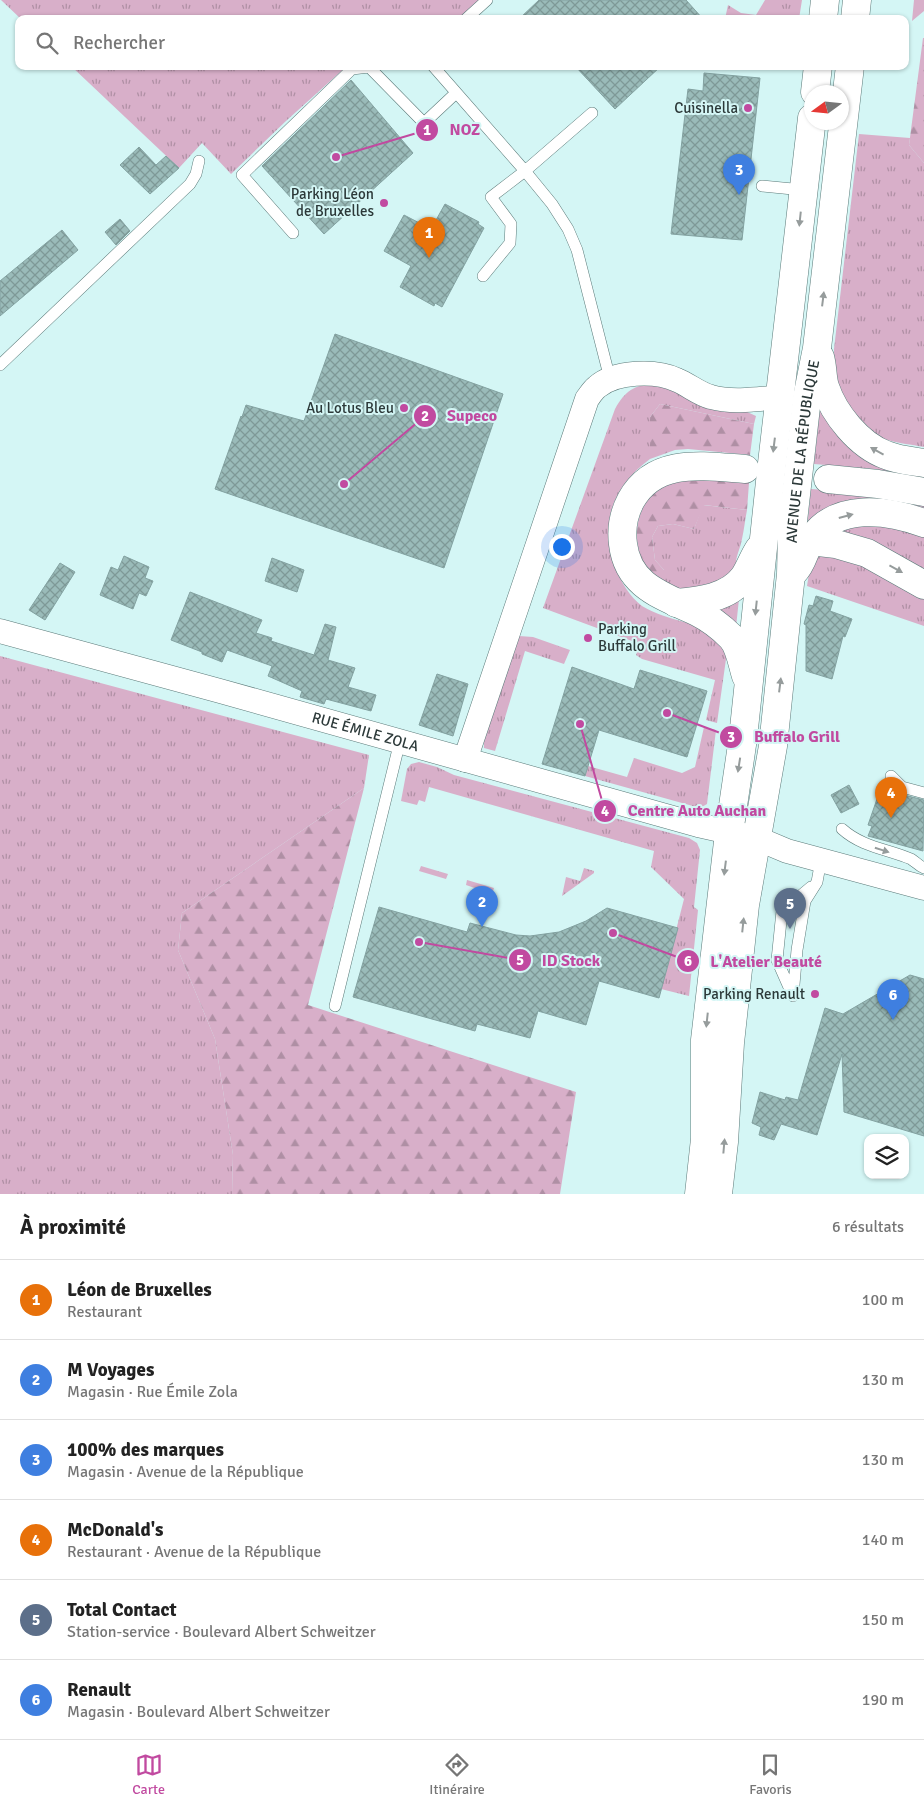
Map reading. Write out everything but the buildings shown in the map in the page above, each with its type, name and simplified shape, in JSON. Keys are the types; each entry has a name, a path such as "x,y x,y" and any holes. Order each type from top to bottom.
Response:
{"main road":[{"path":"823,15 825,0"},
{"path":"855,15 857,0"},
{"path":"816,85 818,70"},
{"name":"AVENUE DE LA RÉPUBLIQUE","path":"718,1194 724,1142 730,1043 745,905 773,746 791,574 793,520 807,398 817,348 850,70"},
{"name":"AVENUE DE LA RÉPUBLIQUE","path":"699,1194 705,1139 705,1040 729,833 742,744 763,542 810,130"},
{"path":"817,348 825,386 831,400 853,431 866,444 882,454 924,463"},
{"path":"745,469 680,466 649,479 629,503 624,520 622,538 624,554 641,582 653,592 712,621 732,638 748,682"},
{"path":"828,479 878,484 924,492"},
{"path":"791,574 800,566 810,541 819,530 829,522 840,517 876,511 924,523"},
{"path":"810,541 836,544 867,553 924,585"},
{"path":"676,603 714,597 728,590 742,579 763,542"}],"street":[{"path":"465,760 588,399 596,387 610,379 636,373 660,374 677,379 711,397 731,399 780,396"},
{"name":"RUE ÉMILE ZOLA","path":"0,631 729,833 756,838 786,851 819,871 924,888"}],"lane":[{"path":"470,15 487,0"},
{"path":"292,233 242,175 351,70"},
{"path":"372,70 424,124 456,93"},
{"path":"436,70 525,171 552,204 568,229 577,250 610,379"},
{"path":"483,276 510,243 511,224 491,197 525,171 592,113"},
{"path":"0,366 190,184 196,174 199,161"},
{"path":"762,186 803,190"},
{"path":"335,1006 400,742"},
{"path":"891,776 902,787 924,793"},
{"path":"842,829 850,836 870,846 913,860 924,868"},
{"path":"819,871 805,901 797,950 793,996 777,960 782,911 819,871"}],"green space":[{"path":"1,0 487,0 470,15 17,15"},
{"path":"765,0 802,0 800,15 756,15"},
{"path":"914,0 924,0 924,11 912,21"},
{"path":"728,5 741,13 756,15 726,15"},
{"path":"924,38 924,163 909,145"},
{"path":"75,70 343,70 231,174 202,143 179,168"},
{"path":"859,134 910,138 909,145 924,163 924,447 890,441 871,433 846,402 839,386 835,369 834,349"},
{"path":"655,383 756,416 754,424 660,404 650,417 650,459 637,470 618,494 612,507 609,522 611,552 616,569 630,594 642,606 652,611 699,626 727,652 717,723 706,720 715,680 642,659 636,655 640,644 543,608 615,409 623,397 631,390"},
{"path":"660,404 754,424 750,455 688,449 675,450 650,459 650,417"},
{"path":"820,407 845,440 860,456 877,465 900,469 924,470 924,479 874,469 814,464"},
{"path":"695,478 749,483 747,510 704,505 694,529 673,524 658,526 652,537 655,560 664,570 664,582 651,574 640,556 637,534 638,523 645,503 657,491 672,483"},
{"path":"811,489 857,492 924,505 924,513 807,528"},
{"path":"703,505 747,510 736,568 724,581 688,591 664,582 664,570 655,560 652,537 658,526 673,524 694,529"},
{"path":"866,519 924,532 924,575 831,529"},
{"path":"817,550 834,552 924,595 924,626 807,586 810,567"},
{"path":"739,599 736,627 717,607"},
{"path":"519,636 533,637 570,650 564,664 525,651 495,751 484,748 484,736"},
{"path":"0,656 369,755 364,788 182,913 178,950 215,1039 233,1155 232,1194 0,1194"},
{"path":"704,727 716,730 707,804 700,808 585,776 588,766 627,777 634,758 682,773 695,767"},
{"path":"419,762 437,767 454,775 689,838 697,843 700,850 694,907 698,910 689,996 661,989 684,899 651,867 654,851 429,787 425,802 419,800 417,805 401,801 407,769 411,764"},
{"path":"364,788 308,1005 576,1092 560,1194 232,1194 233,1155 215,1039 178,950 182,913"},
{"path":"421,866 448,874 446,879 419,871"},
{"path":"584,868 594,871 594,873 562,896 566,877 580,881"},
{"path":"467,880 494,888 492,894 466,885"}],"place":[{"name":"Cuisinella","path":"748,108"},
{"name":"NOZ","path":"336,157"},
{"name":"100% des marques","path":"739,195"},
{"name":"Parking Léon de Bruxelles","path":"384,203"},
{"name":"Léon de Bruxelles","path":"429,258"},
{"name":"Au Lotus Bleu","path":"404,408"},
{"name":"Supeco","path":"344,484"},
{"name":"Parking Buffalo Grill","path":"588,638"},
{"name":"Buffalo Grill","path":"667,713"},
{"name":"Centre Auto Auchan","path":"580,724"},
{"name":"McDonald's","path":"891,818"},
{"name":"M Voyages","path":"482,927"},
{"name":"Total Contact","path":"790,929"},
{"name":"L'Atelier Beauté","path":"613,933"},
{"name":"ID Stock","path":"419,942"},
{"name":"Parking Renault","path":"815,994"},
{"name":"Renault","path":"893,1020"}]}
